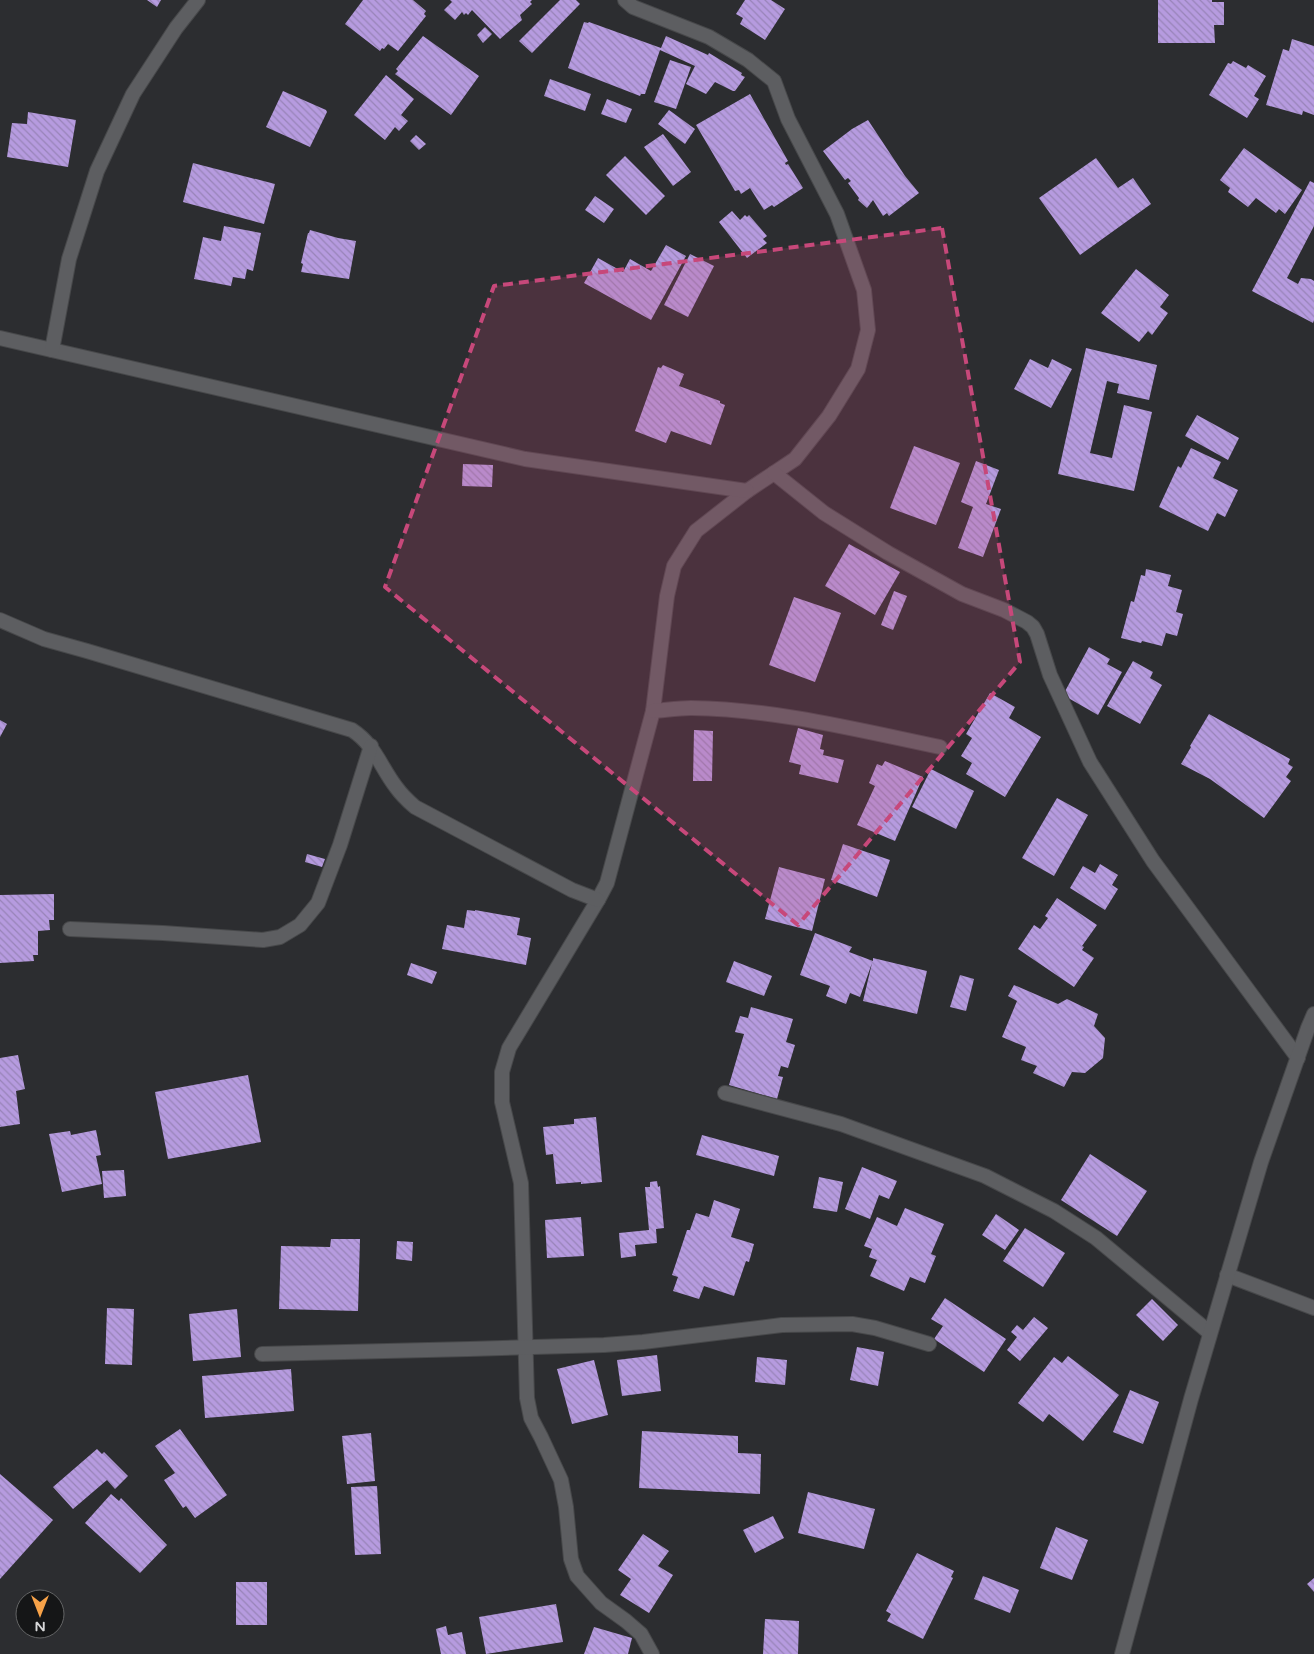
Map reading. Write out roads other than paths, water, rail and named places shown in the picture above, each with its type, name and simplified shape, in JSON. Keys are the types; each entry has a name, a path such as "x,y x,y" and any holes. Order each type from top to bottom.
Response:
{"street":[{"path":"52,350 69,259 97,170 133,94 176,28 198,0"},
{"path":"625,0 633,7 709,37 748,60 774,81 788,119 837,214 864,290 868,330 858,369 829,416 795,459 747,490 696,531 674,566 667,596 653,711 607,883 509,1048 502,1072 502,1102 521,1183 527,1398 531,1418 561,1480 566,1507 571,1560 577,1576 601,1603 641,1634 652,1654"},
{"path":"0,338 525,459 747,490"},
{"path":"774,473 824,513 888,553 962,594 1004,610 1033,627 1050,675 1090,762 1153,861 1298,1058"},
{"path":"0,620 44,639 352,730 363,737 371,746 395,786 415,807 572,890 598,900"},
{"path":"653,711 689,708 733,710 815,721 940,747"},
{"path":"70,929 263,940 280,937 300,925 318,903 340,845 371,746"},
{"path":"1122,1654 1191,1399 1260,1162 1314,1014"},
{"path":"725,1093 841,1124 985,1176 1054,1211 1096,1238 1210,1333"},
{"path":"1227,1275 1314,1308"},
{"path":"262,1354 525,1348 643,1342 782,1325 852,1324 874,1328 929,1344"}]}
